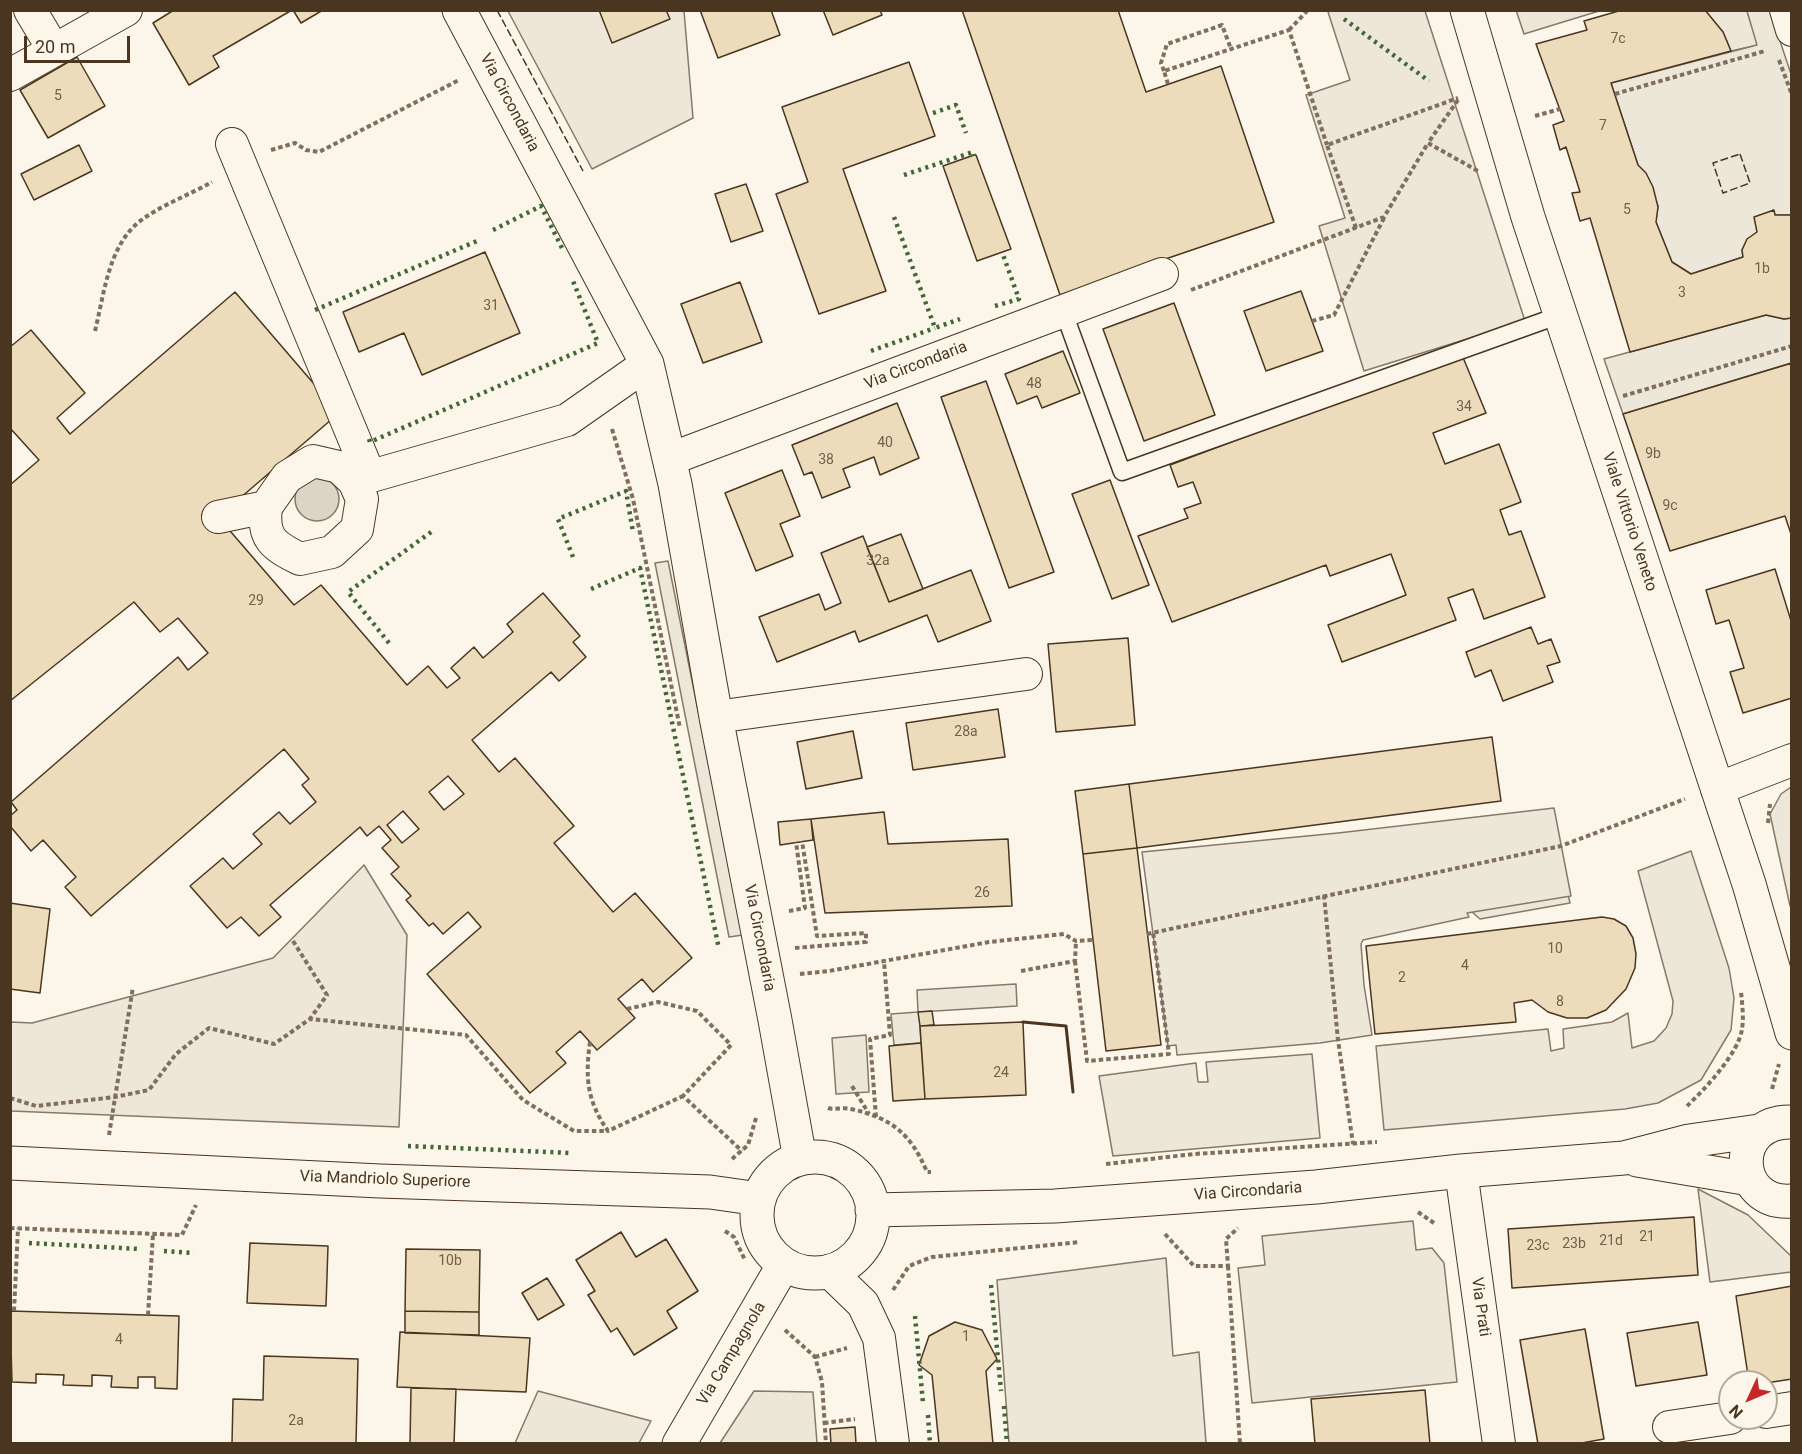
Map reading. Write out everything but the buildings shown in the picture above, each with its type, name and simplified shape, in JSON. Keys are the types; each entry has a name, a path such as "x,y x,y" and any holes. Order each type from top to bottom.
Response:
{"street":[{"path":"30,10 49,42"},
{"path":"10,75 126,10"},
{"name":"Via Circondaria","path":"459,10 647,364 670,459 716,717 776,1020 800,1159"},
{"name":"Viale Vittorio Veneto","path":"1467,10 1528,217 1749,884 1791,1033"},
{"path":"1782,45 1786,10"},
{"path":"232,144 362,479 362,500 357,529 332,552 300,559 274,546 264,524 266,507 287,477 313,461 339,467 362,479 567,420 647,364"},
{"name":"Via Circondaria","path":"670,459 1162,274"},
{"path":"218,516 266,507"},
{"path":"716,717 1026,674"},
{"path":"1717,789 1791,760"},
{"name":"Via Circondaria","path":"872,1210 1126,1202 1624,1158 1689,1141 1759,1131 1772,1124 1791,1122"},
{"name":"Via Circondaria","path":"1759,1131 1746,1156 1776,1200"},
{"path":"819,1157 847,1167 864,1186 872,1210 871,1228 862,1248 848,1263 828,1271 804,1272 784,1264 768,1249 758,1229 759,1199 770,1178 787,1164 800,1159 819,1157"},
{"name":"Via Circondaria","path":"1624,1158 1776,1200"},
{"name":"Via Mandriolo Superiore","path":"10,1162 380,1181 710,1192 759,1199"},
{"name":"Via Prati","path":"1461,1171 1499,1443"},
{"name":"Via Campagnola","path":"679,1443 784,1264"},
{"path":"828,1271 864,1304 879,1338 893,1443"},
{"path":"1669,1427 1718,1420"}],"lane":[{"path":"1063,310 1122,472 1560,315"}],"path":[{"path":"1164,72 1289,30 1308,10"},
{"path":"1168,84 1161,63 1167,44 1222,25 1231,48"},
{"path":"1289,30 1356,228"},
{"path":"1615,94 1782,45 1791,95"},
{"path":"1457,86 1463,106"},
{"path":"1327,145 1460,97"},
{"path":"1460,97 1428,142 1482,173 1479,163"},
{"path":"1312,321 1334,315 1384,218"},
{"path":"1591,404 1791,346"},
{"path":"603,396 632,496 681,733"},
{"path":"1682,788 1690,810"},
{"path":"1147,934 1561,846 1686,799"},
{"path":"786,911 805,908 796,842"},
{"path":"794,948 866,942 866,933 817,936 802,842"},
{"path":"1324,896 1338,1040 1353,1150"},
{"path":"1076,941 1075,961 1087,1061 1169,1054 1153,932"},
{"path":"800,974 989,942 1064,934 1076,941 1093,940"},
{"path":"10,1098 36,1106 115,1097 149,1090 176,1054 209,1028 274,1044 310,1019 327,994 292,941"},
{"path":"876,1117 870,1039 890,1035 884,961"},
{"path":"1021,971 1075,961"},
{"path":"1686,1107 1718,1072 1742,1031 1741,979"},
{"path":"107,1142 133,987"},
{"path":"310,1019 466,1035 523,1100 574,1131 608,1131 683,1096 731,1045 697,1011 658,1002 627,1010"},
{"path":"590,1042 585,1074 597,1115 608,1131"},
{"path":"852,1086 870,1115"},
{"path":"683,1096 742,1151"},
{"path":"826,1099 828,1110 848,1108 891,1121 917,1148 927,1172 939,1172"},
{"path":"729,1161 748,1145 756,1116"},
{"path":"1098,1165 1194,1154 1388,1142"},
{"path":"1416,1210 1439,1229"},
{"path":"1239,1227 1226,1239 1240,1443"},
{"path":"14,1311 18,1228"},
{"path":"148,1315 153,1234"},
{"path":"1155,1235 1166,1234 1194,1266 1228,1266"},
{"path":"894,1300 893,1288 909,1266 932,1257 1084,1242"},
{"path":"760,1307 815,1357 822,1382 826,1443"},
{"path":"824,1423 859,1419"}],"shaded area":[{"path":"1334,10 1425,11 1525,321 1364,371 1319,226 1345,218 1306,95 1350,80 1328,12"},
{"path":"1516,10 1599,10 1599,11 1524,34"},
{"path":"508,11 684,11 693,118 592,169"},
{"path":"1705,11 1747,11 1758,45 1731,51 1723,32"},
{"path":"1747,11 1770,11 1791,74 1791,215 1775,215 1773,210 1757,232 1747,240 1742,250 1743,257 1691,274 1672,262 1656,222 1658,206 1638,165 1611,83 1757,45"},
{"path":"1766,315 1784,319 1791,318 1791,363 1623,414 1604,359"},
{"path":"317,477 333,483 339,499 333,515 317,521 301,515 295,499 301,483"},
{"path":"668,561 743,935 729,937 655,563"},
{"path":"1791,787 1792,906 1790,906 1770,814 1781,794"},
{"path":"1554,808 1571,896 1467,913 1469,917 1363,940 1361,944 1364,985 1372,1035 1320,1043 1177,1055 1176,1045 1168,1046 1142,852 1338,833"},
{"path":"1691,851 1729,968 1734,998 1731,1030 1701,1080 1658,1103 1625,1109 1384,1130 1376,1046 1548,1029 1551,1051 1564,1048 1563,1029 1612,1022 1628,1013 1632,1048 1654,1041 1666,1028 1672,1014 1673,1001 1638,871"},
{"path":"364,865 407,935 399,1127 11,1111 11,1022 32,1023 273,958"},
{"path":"1562,868 1570,903 1480,919 1464,905"},
{"path":"1016,984 1017,1006 919,1012 921,1043 894,1045 891,1014 918,1012 917,990"},
{"path":"866,1035 869,1092 836,1094 832,1038"},
{"path":"1312,1054 1320,1138 1113,1156 1099,1076 1196,1063 1198,1082 1208,1082 1206,1062"},
{"path":"1698,1189 1748,1215 1791,1256 1791,1272 1710,1282"},
{"path":"1413,1221 1416,1250 1432,1248 1444,1263 1457,1382 1252,1403 1238,1268 1265,1265 1262,1236"},
{"path":"1166,1258 1173,1356 1199,1352 1206,1443 1009,1443 997,1280"},
{"path":"538,1391 651,1421 639,1443 515,1443"},
{"path":"754,1391 813,1392 817,1443 720,1443"}],"hedge":[{"path":"1344,19 1429,81"},
{"path":"933,113 956,105 966,133"},
{"path":"904,175 973,152 974,155"},
{"path":"493,230 541,206 564,252"},
{"path":"894,217 935,328 960,319"},
{"path":"315,310 477,241"},
{"path":"995,306 1019,299 1002,252"},
{"path":"369,439 370,442 598,343 573,281"},
{"path":"871,351 935,328"},
{"path":"573,557 558,519 626,491 633,532"},
{"path":"389,643 348,592 434,530"},
{"path":"591,589 640,568 719,949"},
{"path":"408,1146 571,1153"},
{"path":"29,1243 140,1249"},
{"path":"164,1251 194,1253"},
{"path":"991,1285 1001,1391"},
{"path":"915,1316 923,1403"},
{"path":"1004,1406 1007,1444"},
{"path":"928,1415 930,1444"}],"fence":[{"path":"497,10 583,171"},
{"path":"1740,154 1750,183 1723,193 1713,163 1740,154"}],"wall":[{"path":"1023,1022 1066,1026 1073,1092"}]}
